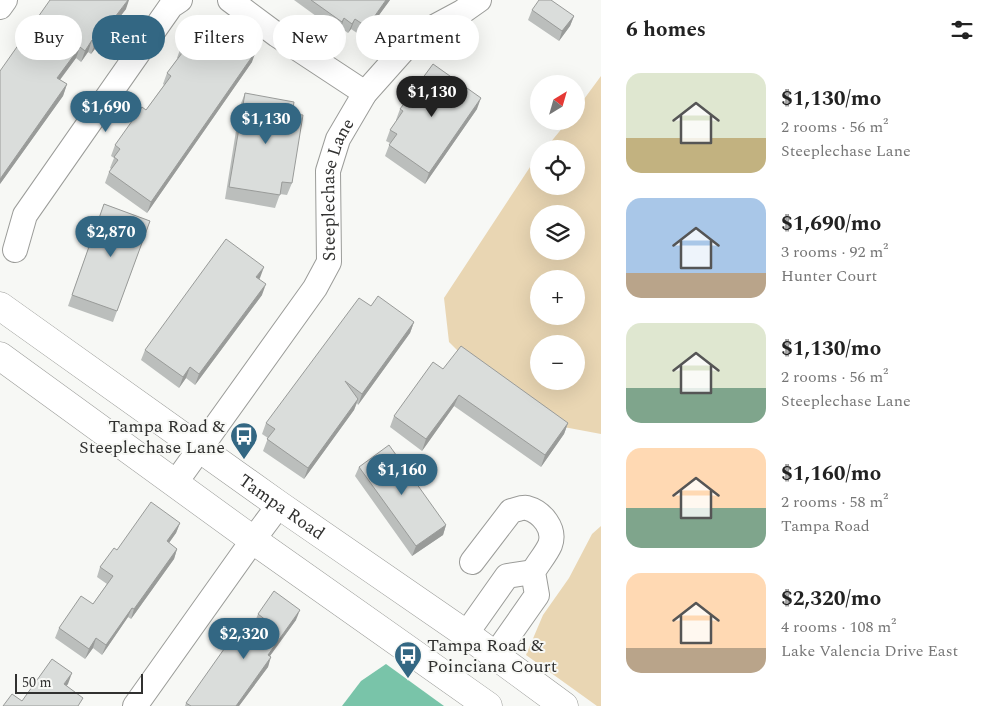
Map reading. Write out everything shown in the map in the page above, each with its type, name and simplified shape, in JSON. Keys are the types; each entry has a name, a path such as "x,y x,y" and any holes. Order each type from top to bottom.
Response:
{"main road":[{"name":"Tampa Road","path":"0,306 199,449 466,634 564,706"},
{"path":"0,356 176,482 252,540 488,706"}],"street":[{"path":"0,7 5,0"},
{"path":"15,250 25,215 171,6 180,0"},
{"path":"230,0 277,35 365,93"},
{"name":"Steeplechase Lane","path":"176,482 315,288 329,262 328,171 338,140 365,93 406,47 421,34 462,12 479,0"},
{"path":"135,706 252,540 279,505"},
{"path":"472,562 511,511 525,508 538,513 552,532 550,544 533,572 537,595 495,655"},
{"path":"466,634 507,576 533,572"}],"shaded area":[{"path":"601,76 601,434 537,422 488,381 449,342 444,298 530,167 530,195 585,195 585,140 552,140 561,130 585,130 585,98"},
{"path":"601,526 601,706 597,706 526,655 543,615 569,578 592,534"},
{"path":"386,664 444,706 342,706 361,681"}],"building":[{"path":"50,0 128,0 116,15 92,15 92,40 85,51 82,49 82,15 39,15"},
{"path":"311,0 386,0 375,15 356,15 356,20 352,24 346,20 346,15 332,15"},
{"path":"539,0 551,0 574,16 562,31 532,10"},
{"path":"15,50 15,60 70,60 57,78 67,84 0,179 0,71"},
{"path":"177,60 250,60 151,202 109,172 118,160 114,157 120,149 115,145 142,107 146,110 171,76 167,73"},
{"path":"433,64 481,98 429,173 389,145 397,134 390,130 403,111 400,109"},
{"path":"245,93 294,102 292,114 303,115 292,183 282,182 280,195 229,187"},
{"path":"104,204 150,221 117,311 72,295"},
{"path":"226,239 264,267 256,277 266,284 199,374 190,367 183,377 145,350"},
{"path":"378,296 414,322 362,394 345,381 358,399 308,468 267,439 275,429 266,423 359,298 371,306"},
{"path":"461,346 568,423 545,455 459,395 426,439 394,416 433,362 443,369"},
{"path":"389,445 446,525 416,546 359,467"},
{"path":"151,502 180,523 167,541 177,549 106,645 96,638 89,649 59,628 81,596 93,604 113,576 100,567 114,548 117,550"},
{"path":"274,591 300,610 268,655 271,657 236,706 191,706 186,703 229,642 240,651 248,640 255,645 271,624 258,614"},
{"path":"52,659 72,673 64,684 83,698 78,706 3,706 12,694 22,701"}],"place":[{"name":"Tampa Road & Steeplechase Lane","path":"244,460"},
{"name":"Tampa Road & Poinciana Court","path":"408,679"}]}
